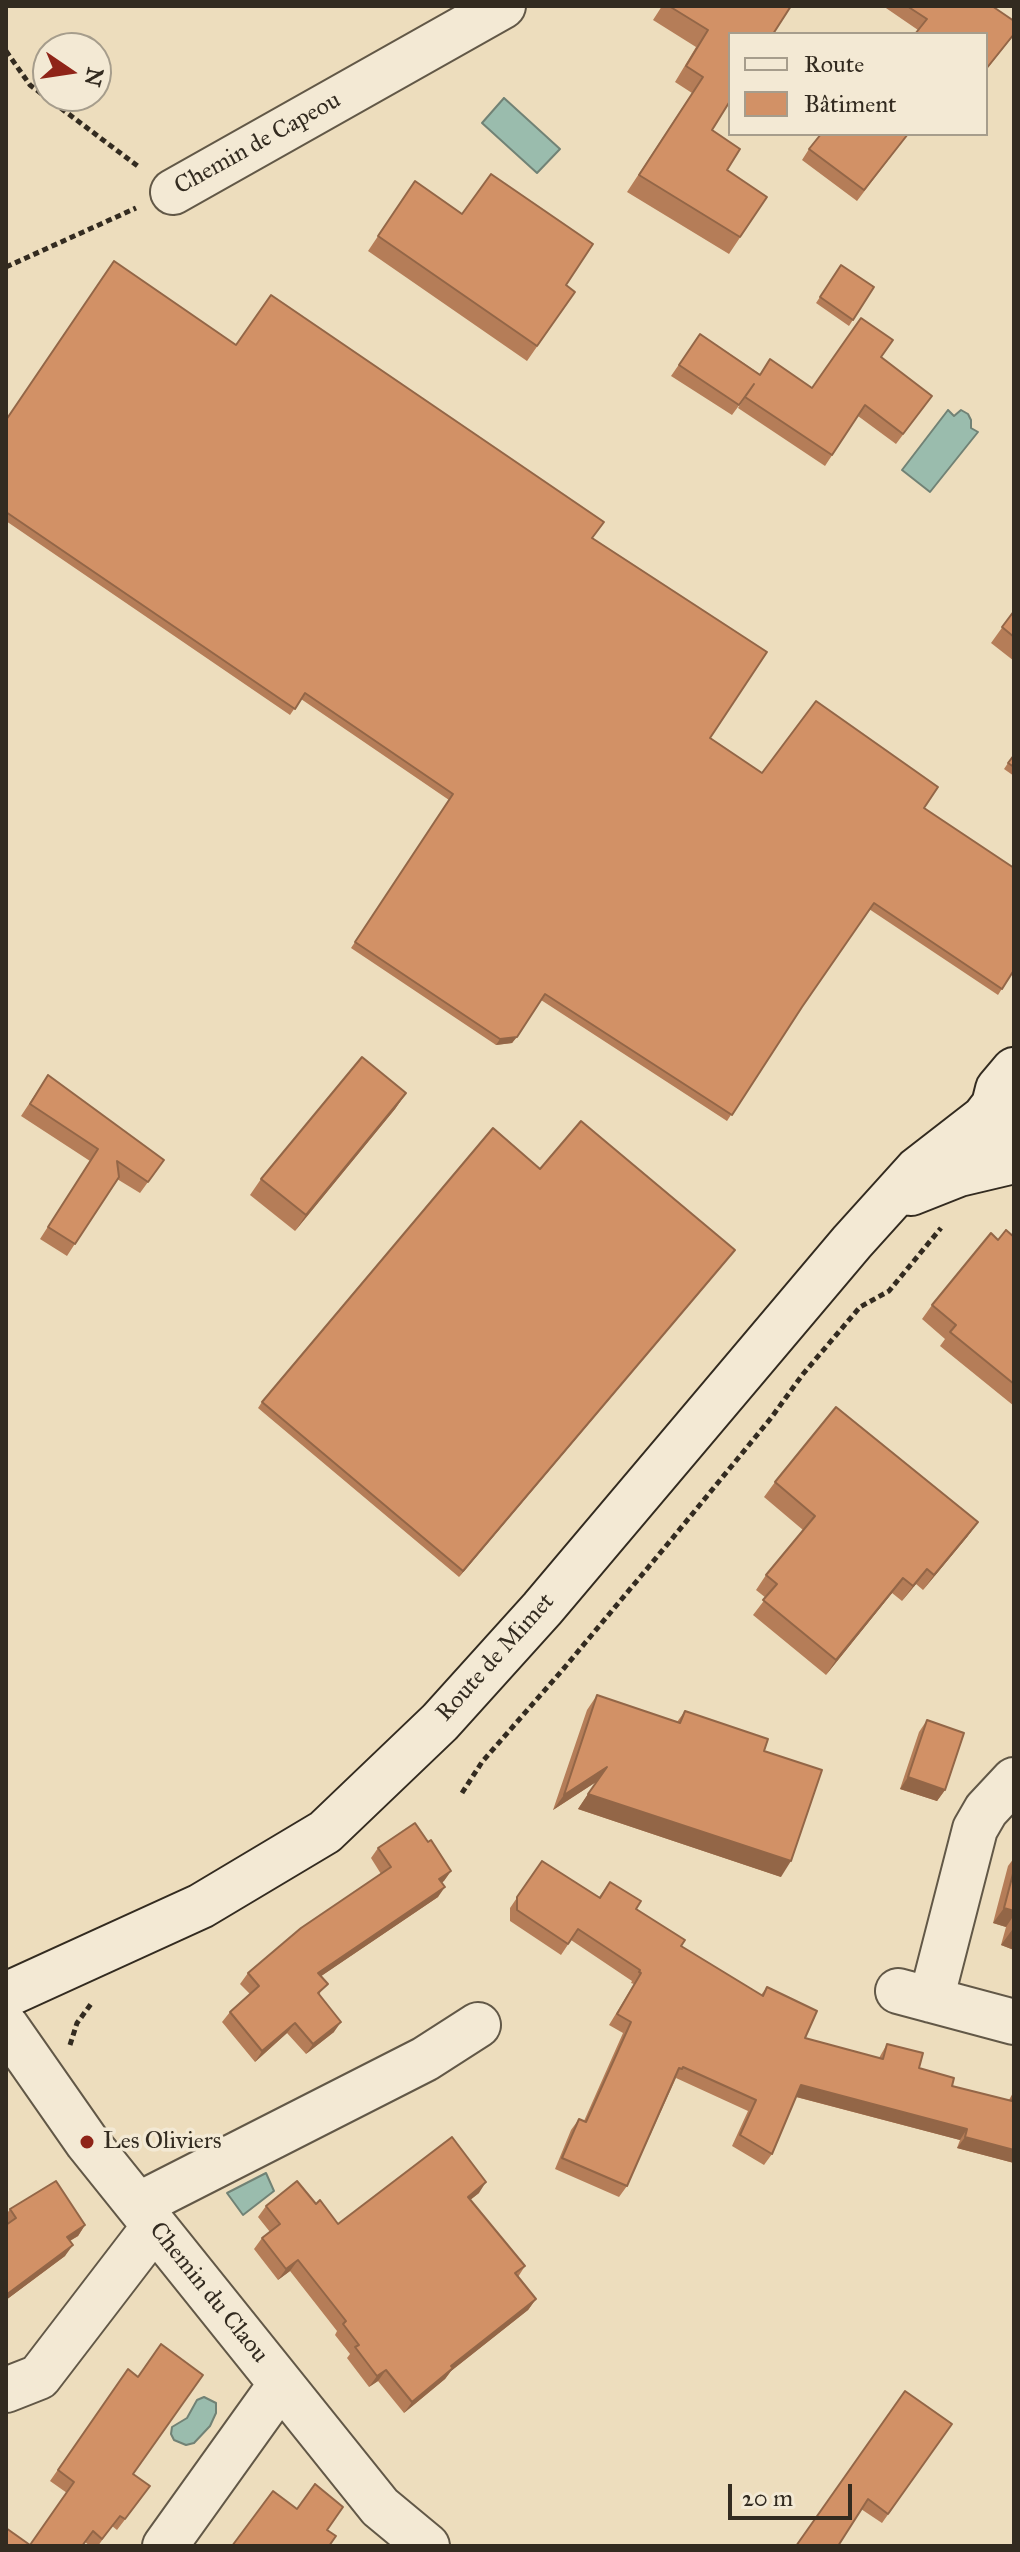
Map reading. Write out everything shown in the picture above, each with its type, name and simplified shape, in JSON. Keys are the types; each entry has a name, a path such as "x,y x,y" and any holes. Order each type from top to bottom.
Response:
{"street":[{"name":"Chemin de Capeou","path":"173,192 503,6"},
{"path":"1004,1088 994,1121 999,1136 1014,1155"},
{"name":"Route de Mimet","path":"6,1995 201,1906 325,1832 440,1722 852,1242 917,1170 984,1118 1004,1088"},
{"name":"Route de Mimet","path":"890,1201 959,1174 1014,1161"},
{"path":"1014,1780 986,1810 975,1829 914,1995 1014,2022"},
{"path":"6,2390 39,2377 146,2216 425,2059 478,2025"},
{"name":"Chemin du Claou","path":"6,2026 87,2142 380,2507 427,2546"},
{"path":"165,2546 281,2384"}],"path":[{"path":"6,51 30,85 173,192"},
{"name":"Chemin de Capeou","path":"6,267 173,192"},
{"path":"462,1793 482,1762 671,1540 803,1374 860,1307 889,1291 945,1223"},
{"path":"69,2051 77,2023 97,1996 80,1962"}],"shaded area":[{"path":"504,98 560,149 537,173 482,123"},
{"path":"948,410 954,416 961,410 968,414 971,428 978,432 930,492 902,470"},
{"path":"266,2173 274,2191 243,2215 227,2193"},
{"path":"204,2397 216,2403 216,2413 210,2426 194,2443 186,2445 174,2440 172,2427 187,2418 197,2400"}],"building":[{"path":"669,6 791,6 774,32 728,32 728,104 712,130 740,149 727,170 767,197 740,237 639,175 703,77 686,66 708,30"},
{"path":"907,6 992,6 1014,21 1014,34 988,66 988,32 917,32 927,19"},
{"path":"819,136 906,136 864,190 809,149"},
{"path":"491,174 593,244 566,285 575,292 537,346 378,236 415,181 462,214"},
{"path":"114,261 236,345 271,295 604,522 592,538 767,652 710,738 762,773 816,701 938,787 924,808 1014,868 1014,970 1002,989 874,903 732,1115 545,994 517,1037 500,1039 355,942 453,794 305,693 295,709 6,512 6,420"},
{"path":"841,265 874,287 853,320 820,297"},
{"path":"861,318 893,340 881,357 932,396 903,434 865,405 832,455 745,397 754,384 739,405 679,365 700,334 760,375 770,359 812,388"},
{"path":"1014,611 1014,637 1002,627"},
{"path":"362,1057 406,1093 306,1215 261,1179"},
{"path":"48,1075 164,1160 148,1182 117,1161 119,1177 75,1244 48,1227 98,1149 30,1104"},
{"path":"581,1121 735,1250 463,1571 262,1402 493,1128 540,1169"},
{"path":"1006,1230 1014,1237 1014,1384 950,1332 956,1325 932,1305 991,1233 998,1240"},
{"path":"836,1407 978,1522 934,1575 927,1569 913,1586 903,1578 836,1660 763,1600 777,1584 766,1575 815,1516 775,1482"},
{"path":"597,1695 680,1723 685,1711 768,1739 764,1751 822,1770 791,1861 588,1794 607,1767 564,1795"},
{"path":"927,1720 964,1733 945,1790 908,1777"},
{"path":"415,1823 428,1842 431,1840 451,1871 439,1879 445,1887 318,1973 328,1984 318,1993 341,2022 313,2044 295,2023 262,2051 230,2012 259,1986 248,1973 301,1928 391,1867 378,1848"},
{"path":"542,1861 600,1898 610,1882 641,1901 636,1909 685,1940 681,1946 763,1996 767,1987 817,2011 805,2038 883,2059 887,2044 923,2053 919,2068 954,2078 952,2086 1012,2101 1014,2097 1014,2150 965,2137 967,2129 801,2085 772,2154 740,2135 756,2100 683,2067 679,2068 627,2186 562,2158 579,2119 586,2122 631,2022 617,2014 641,1973 578,1929 568,1944 517,1910 517,1897"},
{"path":"1014,1870 1014,1911 1004,1908"},
{"path":"452,2137 486,2182 468,2197 525,2266 515,2273 536,2299 451,2366 453,2368 412,2402 386,2370 377,2376 355,2347 359,2345 343,2324 346,2321 298,2260 286,2269 262,2238 280,2224 266,2206 297,2181 316,2204 320,2200 338,2224"},
{"path":"56,2181 85,2225 67,2237 73,2245 6,2295 6,2225 16,2218 10,2209"},
{"path":"161,2344 203,2375 133,2474 150,2486 125,2519 120,2516 102,2539 93,2531 82,2546 6,2546 6,2528 30,2545 74,2482 58,2470 128,2369 138,2377"},
{"path":"905,2391 952,2424 888,2514 868,2499 838,2546 796,2546"},
{"path":"315,2484 343,2507 327,2530 336,2536 329,2546 232,2546 273,2491 297,2509"}],"place":[{"name":"Les Oliviers","path":"87,2142"}]}
